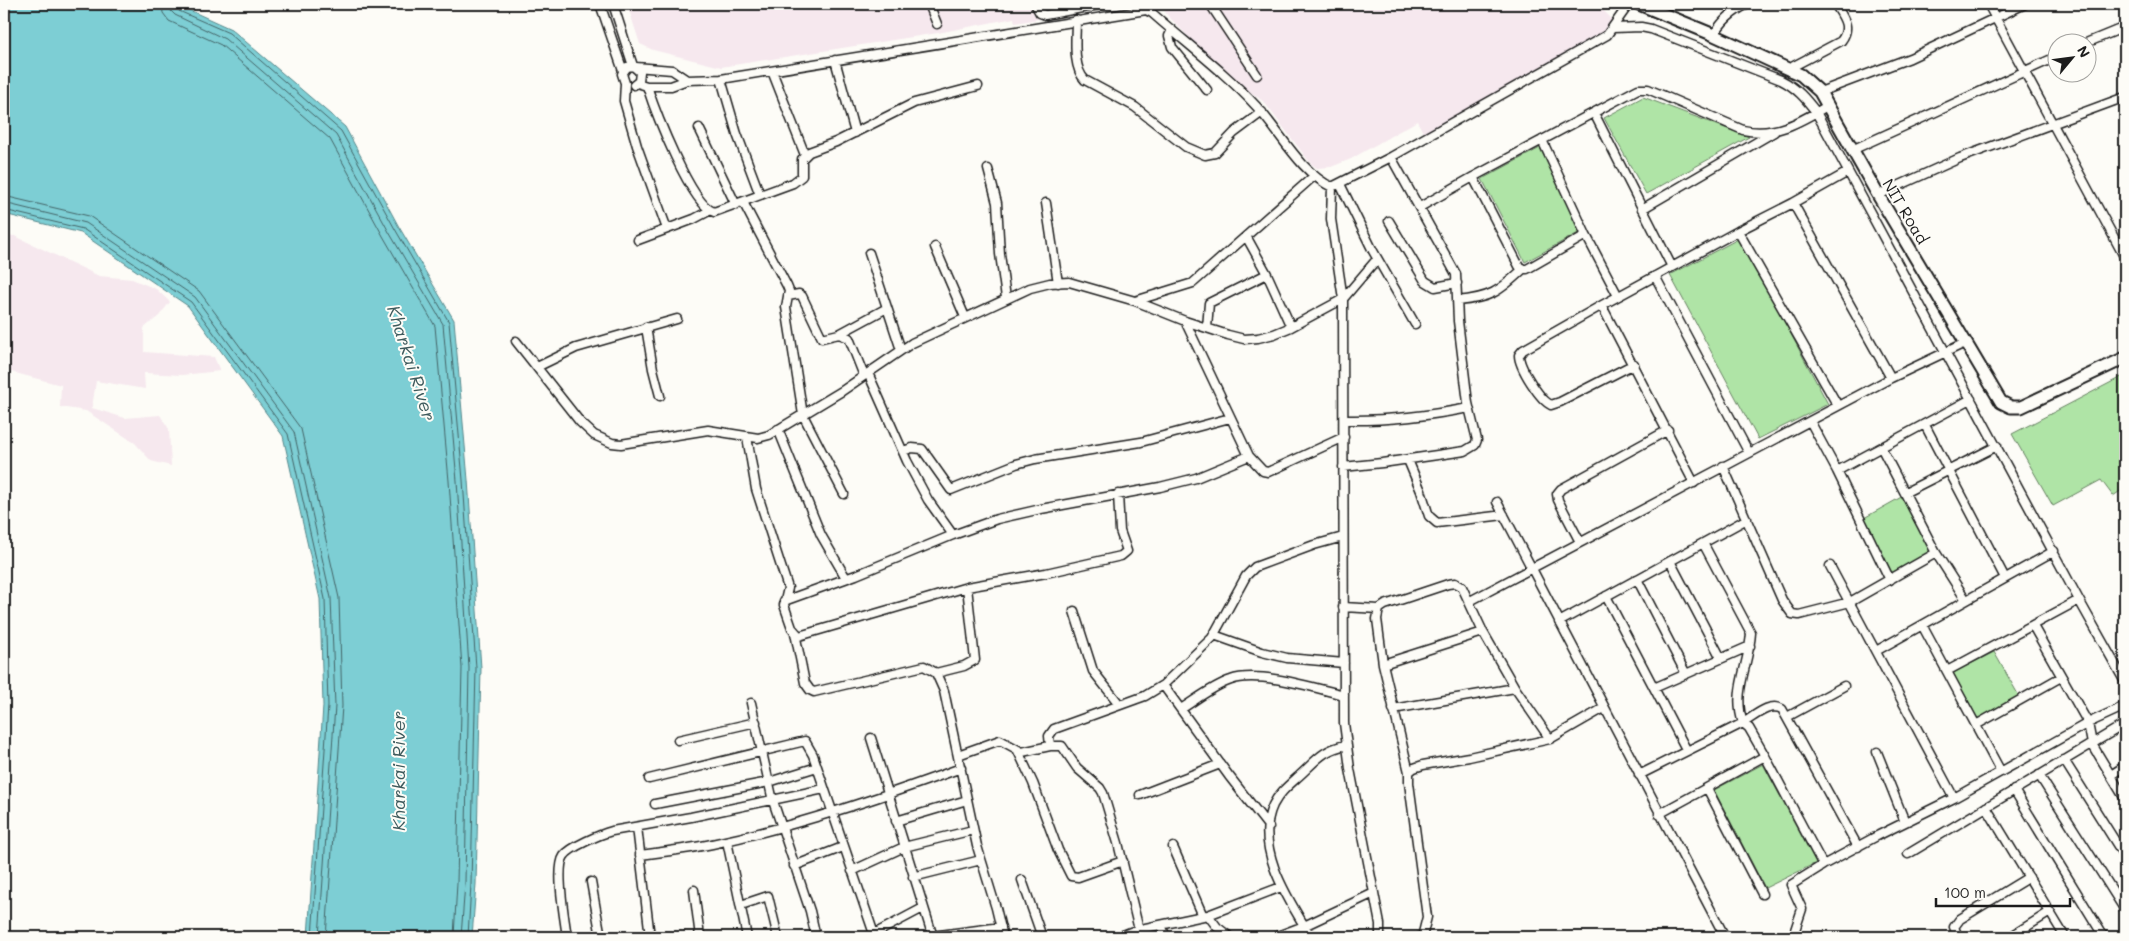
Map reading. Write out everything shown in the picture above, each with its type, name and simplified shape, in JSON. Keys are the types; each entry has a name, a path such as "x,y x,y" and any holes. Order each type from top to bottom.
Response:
{"main road":[{"name":"NIT Road","path":"1639,4 1714,35 1802,75 1820,92 1878,195 2001,402 2011,407 2021,407 2125,358"}],"street":[{"path":"600,4 623,71 622,77 625,83 624,101 634,137 668,230"},
{"path":"613,4 635,67 641,75 637,83"},
{"path":"929,4 937,24"},
{"path":"1035,4 1040,13 1045,15 1102,4"},
{"path":"1210,4 1257,74"},
{"path":"1336,186 1392,157 1607,35 1629,4"},
{"path":"1714,35 1721,22 1738,8 1748,4"},
{"path":"1788,70 1841,41 1845,36 1848,29 1846,21 1835,4"},
{"path":"1988,4 2125,258"},
{"path":"1820,92 1910,58 2025,4"},
{"path":"1089,5 1094,17"},
{"path":"625,83 631,85 637,83 646,86 672,86 687,80 721,79 1146,10 1242,91 1262,112 1314,176 1336,186 1415,324"},
{"path":"1076,20 1077,60 1081,76 1084,80 1135,108 1195,152 1210,155 1215,153 1234,133 1262,112"},
{"path":"1613,28 1641,27 1651,29 1782,80 1792,85 1802,94 1816,112 2125,682"},
{"path":"2096,39 2125,27"},
{"path":"1172,30 1169,36 1172,48 1207,90"},
{"path":"835,60 854,132"},
{"path":"1852,150 2046,62"},
{"path":"623,71 627,67 672,70 687,80"},
{"path":"638,240 668,230 709,211 714,212 740,204 799,180 802,176 802,159 804,155 772,71"},
{"path":"721,79 737,134 760,195"},
{"path":"646,86 666,136 696,196 709,211"},
{"path":"804,155 914,103 978,86"},
{"path":"1420,208 1473,177 1638,89 1648,89 1743,130 1755,132 1776,131"},
{"path":"1878,195 1960,158 2125,97"},
{"path":"1642,209 1776,131 1803,120 1827,106"},
{"path":"1594,113 1672,267"},
{"path":"699,128 787,286 786,307 802,415 844,494"},
{"path":"1542,140 1586,235 1618,296"},
{"path":"1343,467 1408,460 1465,451 1475,445 1477,437 1469,408 1454,269 1392,157"},
{"path":"988,169 997,203 1000,254 1006,298"},
{"path":"1634,364 1551,405 1542,398 1522,368 1519,355 1523,350 1618,296 1848,172"},
{"path":"1135,301 1193,283 1314,176"},
{"path":"1473,177 1519,266 1523,269"},
{"path":"1336,186 1332,219 1343,299 1343,607 1346,745 1380,924 1380,937"},
{"path":"1046,203 1058,283"},
{"path":"1793,203 1891,378"},
{"path":"1390,221 1425,281 1435,287 1457,283"},
{"path":"1738,231 1838,406"},
{"path":"1458,302 1482,299 1489,296 1512,280 1523,269 1527,269 1586,235"},
{"path":"1246,236 1267,274 1291,327"},
{"path":"935,247 965,317"},
{"path":"869,253 901,350"},
{"path":"516,341 580,422 594,435 612,443 621,444 708,430 758,438 802,415 912,343 1030,288 1069,282 1135,301 1185,321 1244,339 1274,334 1343,299 1377,259"},
{"path":"1207,328 1209,304 1267,274"},
{"path":"1655,276 1749,452"},
{"path":"788,296 799,294 802,296 822,338 840,334 887,308"},
{"path":"1604,304 1604,310 1634,364 1694,482"},
{"path":"537,367 576,348 677,319"},
{"path":"1185,321 1249,456 1263,471 1268,472 1344,437"},
{"path":"646,327 652,369 660,396"},
{"path":"840,334 849,338 928,500 944,526 953,534"},
{"path":"1470,601 1749,452 1891,378 1965,342"},
{"path":"1838,471 1971,399"},
{"path":"1344,420 1378,421 1424,417 1469,408"},
{"path":"903,451 912,448 922,449 951,490 1035,459 1141,442 1230,418"},
{"path":"1810,421 1838,471 1890,580"},
{"path":"1925,424 2005,578"},
{"path":"778,429 821,535 846,578"},
{"path":"1580,542 1558,500 1557,494 1561,489 1668,430"},
{"path":"747,437 756,489 788,588 784,601 786,612 795,633 805,683 810,690 814,692 924,666 936,673 944,691 981,860 1003,937"},
{"path":"1906,492 1996,446"},
{"path":"1882,448 1936,553 1966,600"},
{"path":"784,601 953,534 997,519 1068,503 1160,487 1196,478 1249,456"},
{"path":"1408,460 1429,516 1437,524 1504,515"},
{"path":"1723,466 1782,600 1792,614 1798,615 1850,602 1936,553"},
{"path":"795,633 799,636 804,635 967,587 1046,573 1125,554 1126,548 1120,531 1118,494"},
{"path":"1497,502 1725,937"},
{"path":"1559,622 1747,519"},
{"path":"1050,746 1050,736 1054,729 1154,692 1163,685 1201,650 1214,635 1246,576 1255,567 1314,545 1343,537"},
{"path":"1703,543 1749,626 1751,633 1738,703 1744,723 1749,728 1765,756 1823,865"},
{"path":"1876,651 2054,550"},
{"path":"1670,561 1721,658"},
{"path":"1830,566 1954,798"},
{"path":"1637,579 1686,674"},
{"path":"1343,607 1379,609 1455,583 1462,587 1483,632 1515,688 1550,739"},
{"path":"936,673 969,664 975,660 967,587"},
{"path":"1606,596 1687,750"},
{"path":"1947,671 2079,600"},
{"path":"1379,609 1376,619 1383,664 1410,772 1409,783 1427,917 1422,937"},
{"path":"1074,611 1093,671 1120,705"},
{"path":"1922,625 2001,772"},
{"path":"2033,626 2088,723 2092,744 2125,799"},
{"path":"1383,664 1483,632"},
{"path":"1214,635 1262,652 1287,658 1344,663"},
{"path":"1654,688 1750,646"},
{"path":"1976,725 2061,677"},
{"path":"1181,709 1217,686 1238,678 1268,678 1344,694"},
{"path":"1163,685 1220,764 1269,827"},
{"path":"1787,717 1844,686"},
{"path":"1393,709 1515,688"},
{"path":"751,703 774,801 810,911 816,937"},
{"path":"1639,775 1744,723 1770,707 1776,706 1782,709 1787,717 1858,846"},
{"path":"1792,937 1802,909 1791,884 1858,846 1954,798 2088,723 2125,706"},
{"path":"1410,772 1414,768 1423,765 1550,739 1604,708"},
{"path":"678,740 756,722"},
{"path":"1908,854 2125,724"},
{"path":"871,738 933,937 1001,927"},
{"path":"958,755 1000,740 1018,751 1027,752 1050,746 1062,746 1077,768 1100,788 1123,861 1139,930"},
{"path":"649,779 805,741 817,767 875,936 923,908"},
{"path":"1311,937 1281,887 1272,863 1269,827 1273,806 1284,790 1326,750 1346,745"},
{"path":"1018,751 1033,783 1058,850 1071,876 1078,877 1123,861"},
{"path":"1877,752 1902,823"},
{"path":"1659,814 1765,756"},
{"path":"2064,760 2125,857"},
{"path":"1140,795 1220,764"},
{"path":"2111,775 2125,766"},
{"path":"655,804 769,782 817,767"},
{"path":"640,855 727,840 782,827 832,813 961,768"},
{"path":"2039,775 2125,910"},
{"path":"1707,788 1762,894"},
{"path":"567,937 561,880 564,856 602,834 774,801 824,789"},
{"path":"2014,790 2104,937"},
{"path":"896,821 967,800"},
{"path":"1986,807 2066,937"},
{"path":"637,827 650,937"},
{"path":"852,871 904,847 974,830"},
{"path":"727,840 747,937"},
{"path":"794,866 843,846"},
{"path":"1173,846 1205,916 1230,937"},
{"path":"913,877 981,860"},
{"path":"1958,937 1954,927 1960,919 2029,877"},
{"path":"1022,880 1042,937"},
{"path":"591,882 601,937"},
{"path":"1123,936 1139,930 1205,916 1281,887"},
{"path":"694,890 700,937"},
{"path":"1275,937 1304,926 1374,893"},
{"path":"741,906 768,896 778,937"},
{"path":"2010,937 2050,912"},
{"path":"1162,925 1166,937"}],"shaded area":[{"path":"627,4 1128,4 1015,23 1014,18 938,33 721,67 653,50 640,44"},
{"path":"1161,4 1603,4 1609,6 1603,10 1613,20 1607,29 1424,134 1417,121 1351,159 1331,167 1317,168 1311,164 1264,102 1223,72 1167,15"},
{"path":"4,235 15,236 99,276 132,279 156,289 170,302 159,316 144,328 144,352 214,357 220,371 182,375 144,373 145,389 96,381 92,408 125,418 160,415 169,429 171,466 151,461 135,443 86,411 60,407 61,385 4,370"}],"green space":[{"path":"1643,97 1749,137 1646,194 1604,118"},
{"path":"1540,148 1582,231 1525,262 1482,179"},
{"path":"1740,238 1828,404 1758,439 1670,275"},
{"path":"2125,375 2125,488 2113,496 2101,480 2053,506 2012,434"},
{"path":"1905,495 1932,551 1892,574 1864,518"},
{"path":"1994,652 2019,696 1978,719 1953,673"},
{"path":"1763,764 1816,863 1765,888 1714,790"}],"water":[{"name":"Kharkai River","path":"4,4 176,4 231,29 345,127 399,227 454,320 468,480 481,668 476,884 472,937 308,937 323,706 320,599 283,436 188,306 81,233 4,214"}]}
